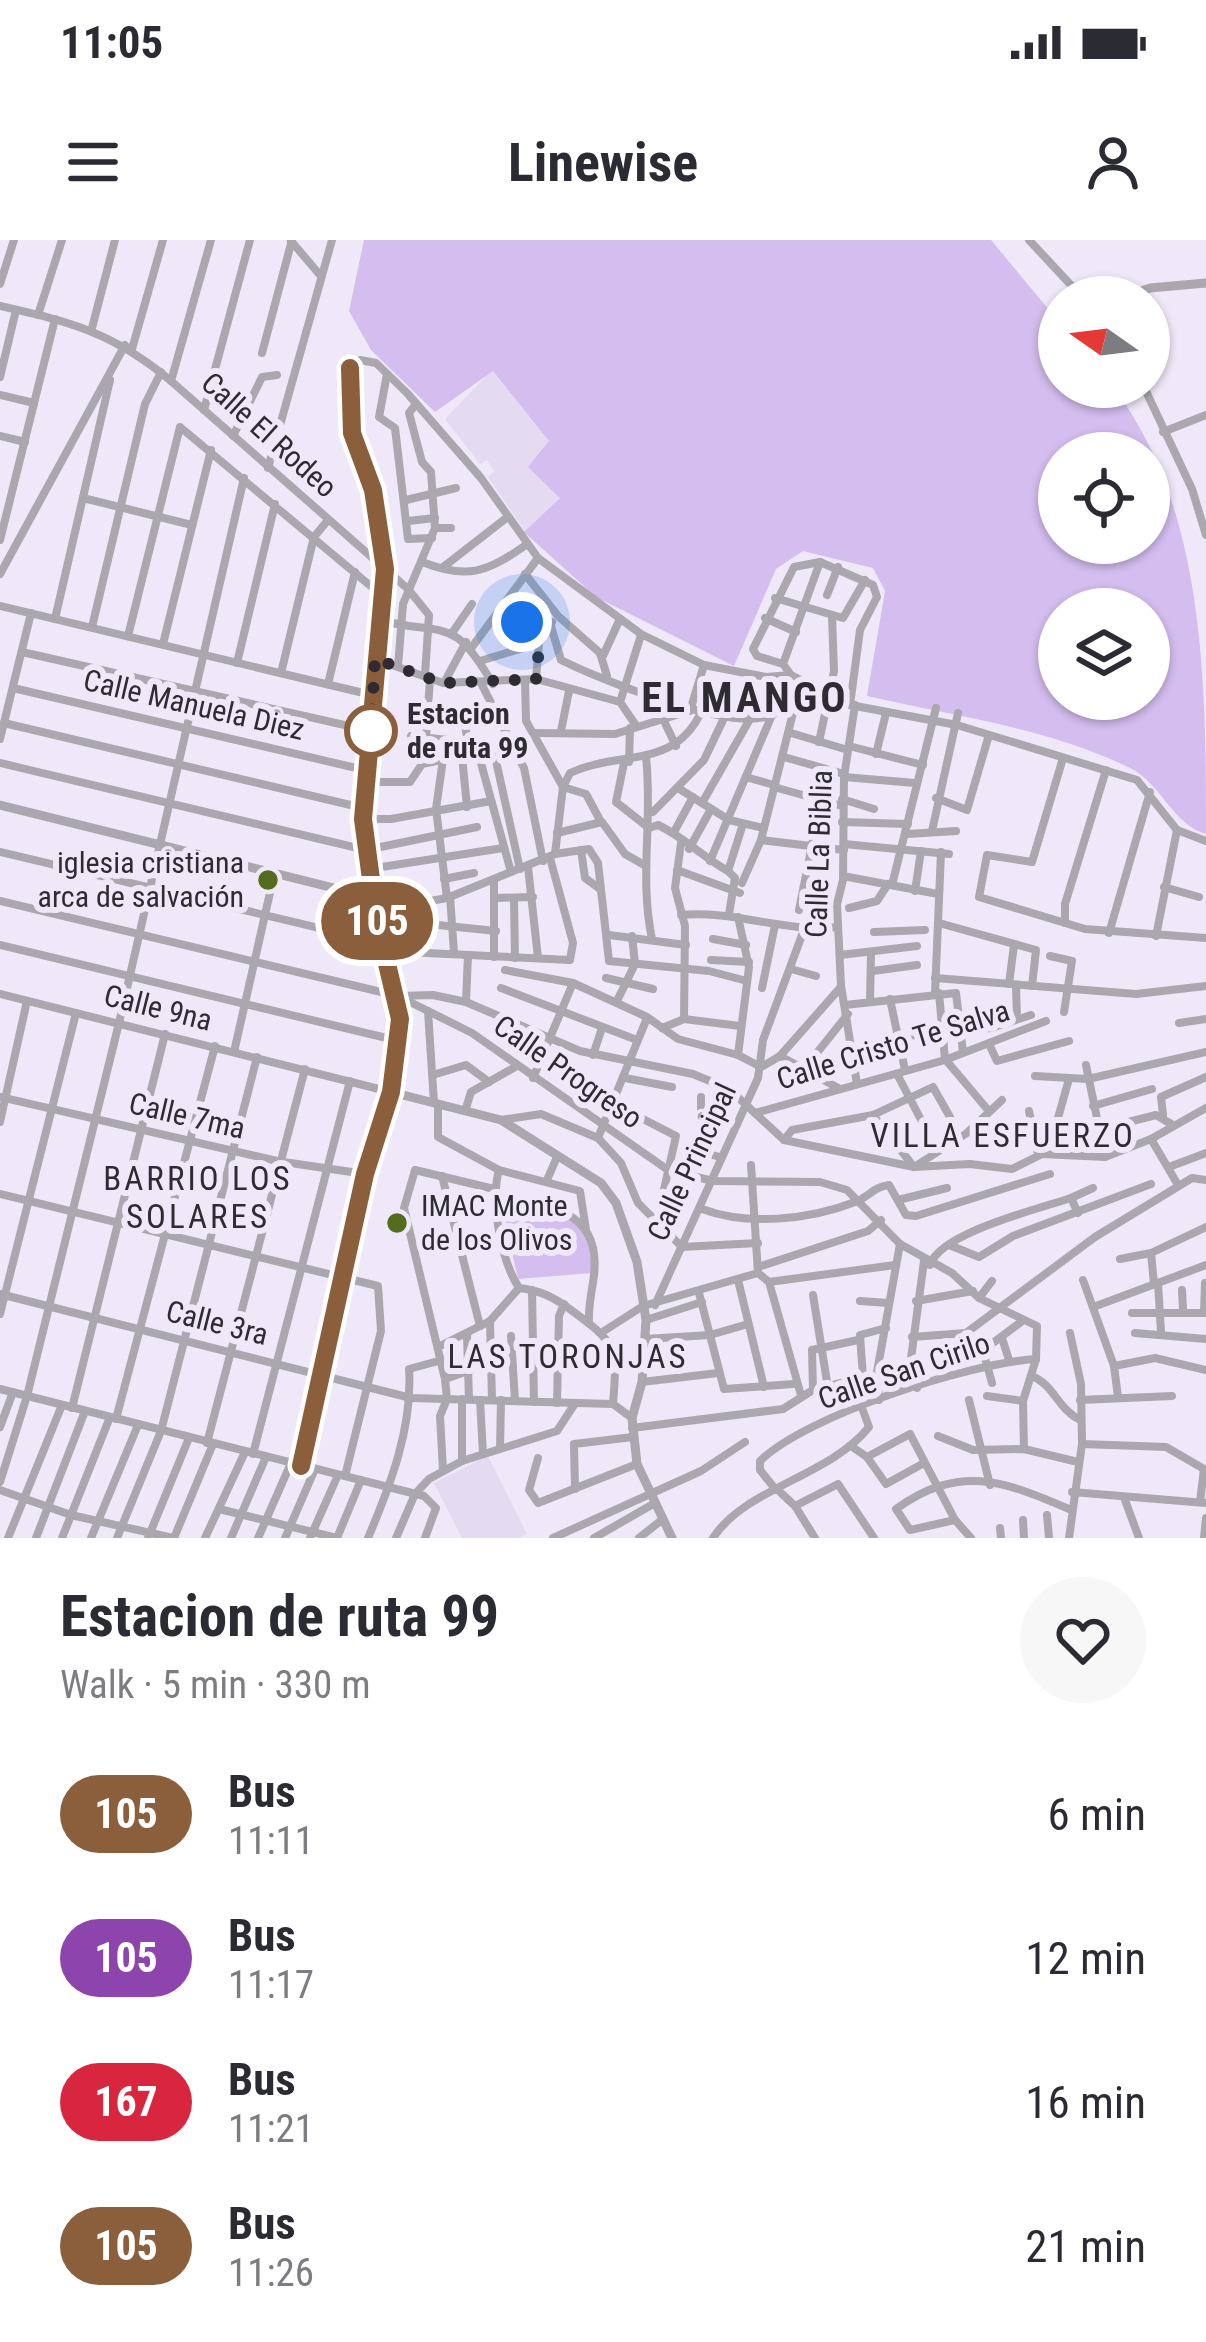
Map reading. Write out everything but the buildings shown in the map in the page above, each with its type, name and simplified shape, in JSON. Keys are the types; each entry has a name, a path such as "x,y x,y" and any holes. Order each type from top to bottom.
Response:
{"street":[{"path":"0,284 14,240"},
{"path":"38,315 62,240"},
{"path":"92,328 115,240"},
{"path":"0,574 112,369 129,347 163,240"},
{"path":"171,381 211,240"},
{"path":"204,410 250,240"},
{"path":"268,468 332,240"},
{"path":"1029,240 1062,276"},
{"path":"291,241 321,277"},
{"path":"262,353 291,241"},
{"path":"1170,287 1206,284"},
{"name":"Calle El Rodeo","path":"0,307 92,328 129,347 408,589 429,614 429,625"},
{"path":"0,377 16,310"},
{"path":"0,540 56,319"},
{"path":"258,1538 296,1464 365,1174 391,1092 399,1041 398,996 379,931 363,813 385,569 373,490 352,433 350,368 360,360 376,363 416,404 481,478 538,558 641,634 704,665 766,677 791,675 853,705 956,725 1137,779 1177,830 1206,841"},
{"path":"55,619 112,369"},
{"path":"92,627 148,393 161,372"},
{"path":"387,374 379,416 395,428 408,538 434,528"},
{"path":"232,436 262,377 277,375"},
{"path":"0,394 34,403"},
{"path":"398,666 399,626 408,589 434,528 431,472 410,428 409,412 416,404"},
{"path":"1153,408 1163,432 1206,415"},
{"path":"128,636 178,428 211,449 380,594"},
{"path":"0,436 25,442"},
{"path":"1170,446 1192,489 1206,535"},
{"path":"163,644 211,449"},
{"path":"0,478 15,482"},
{"path":"244,478 200,653 119,1023 28,1396 0,1486 47,1508 174,1538 210,1444 277,1162 305,1069"},
{"path":"406,500 456,488"},
{"path":"83,498 192,525"},
{"path":"237,663 275,504"},
{"path":"440,569 506,519"},
{"path":"280,673 314,537 328,520"},
{"path":"408,521 451,528"},
{"path":"422,562 479,574 526,544"},
{"path":"443,683 538,558"},
{"path":"784,664 820,562"},
{"path":"791,675 784,664 754,653 765,618 794,567 820,562 865,580 837,617 830,696 819,742"},
{"path":"827,595 838,567"},
{"path":"328,684 355,572"},
{"path":"525,574 554,620 603,657"},
{"name":"Calle La Biblia","path":"857,1084 841,986 838,927 844,776 860,630 877,597 865,580"},
{"path":"775,598 805,611 837,617"},
{"path":"452,633 472,604"},
{"path":"0,606 372,695"},
{"path":"0,739 32,613"},
{"path":"765,618 796,632"},
{"path":"0,852 384,947 570,960 573,943 524,768 480,662 469,645 452,633 429,625 399,626 378,620"},
{"path":"536,679 539,640 554,620"},
{"path":"554,620 561,660 690,711"},
{"path":"607,676 603,657 620,621"},
{"path":"504,624 524,622 539,640"},
{"path":"426,737 429,625"},
{"path":"620,701 629,685 641,634"},
{"path":"480,662 539,640"},
{"path":"22,652 370,731"},
{"path":"375,659 443,683 488,685 536,679 620,701"},
{"path":"690,711 704,665"},
{"path":"524,681 524,717 563,788 586,794 625,854 646,866"},
{"name":"Calle Manuela Diez","path":"13,688 365,770"},
{"path":"536,733 561,730 589,737 665,723 702,710 750,719 772,715 818,688"},
{"path":"561,730 569,691"},
{"path":"620,701 632,726 615,798 650,828"},
{"path":"738,1055 749,962 734,915 740,886 764,828 796,701"},
{"path":"849,908 877,901 890,885 904,848 935,709"},
{"path":"549,858 563,788 575,770 626,762 676,746 694,728 702,710"},
{"path":"876,754 886,712"},
{"path":"932,831 958,713"},
{"path":"651,813 712,748 726,714"},
{"path":"710,861 772,715"},
{"path":"426,716 464,721 503,848 520,869"},
{"path":"674,832 702,803 730,762 750,719"},
{"path":"4,723 363,813 466,807 490,800"},
{"path":"665,723 676,746"},
{"path":"790,733 922,765"},
{"path":"936,798 967,810 989,735"},
{"path":"411,736 448,740"},
{"path":"364,782 410,782 422,764 514,746"},
{"path":"494,752 520,869 533,897 538,958"},
{"path":"466,807 471,756"},
{"path":"646,757 651,813 645,907 652,939"},
{"path":"784,757 844,776 915,783"},
{"path":"1063,758 1032,862 987,855 980,897 1109,932 1206,938"},
{"path":"443,759 437,832 456,926 454,953"},
{"path":"0,763 366,850 477,827"},
{"path":"1065,923 1065,904 1106,770"},
{"path":"749,778 821,800 874,809"},
{"path":"678,788 729,820 764,828"},
{"path":"1109,932 1150,792"},
{"path":"799,910 821,800"},
{"path":"684,1019 688,969 677,870 702,803"},
{"path":"0,805 274,874 374,896 430,901 580,850 595,854 609,961 747,981"},
{"path":"557,833 601,822"},
{"path":"842,822 956,831"},
{"path":"650,828 658,824 674,832 685,846 728,871 740,886"},
{"path":"728,871 743,824"},
{"path":"1156,935 1177,830"},
{"path":"760,840 811,849 904,848 945,853 938,894 935,978 939,1033 945,1059 988,1110"},
{"path":"369,869 503,848"},
{"path":"580,850 585,878 601,890"},
{"path":"915,891 922,850"},
{"path":"677,870 740,886"},
{"path":"444,879 474,873"},
{"path":"234,1052 274,874"},
{"path":"843,876 938,894"},
{"path":"494,882 494,957"},
{"path":"1164,887 1199,897"},
{"path":"496,898 533,897"},
{"path":"514,898 515,958"},
{"path":"0,901 398,996 433,995 466,1002 592,1055 693,1074 729,1088 784,1140 914,1167 970,1164 1012,1169 1039,1154 1105,1157 1151,1139 1206,1108"},
{"path":"681,915 734,915 775,925 838,927"},
{"path":"939,923 1037,953 1032,986"},
{"path":"762,988 775,925"},
{"path":"379,931 456,926 496,931"},
{"path":"505,970 573,982 647,1017 679,1040 738,1055 761,1067 763,1040 805,927"},
{"path":"871,1002 878,933 925,930"},
{"path":"609,935 686,945"},
{"path":"617,1001 635,964 632,936"},
{"path":"712,939 746,945"},
{"path":"0,945 399,1041"},
{"path":"1014,945 1017,1019"},
{"path":"840,955 917,946"},
{"path":"466,1002 468,955"},
{"path":"1050,956 1072,961 1064,1012"},
{"path":"711,960 749,962"},
{"path":"872,971 916,965"},
{"path":"791,969 816,976"},
{"path":"606,978 652,989"},
{"path":"935,978 1136,994 1206,986"},
{"path":"532,1078 573,982"},
{"name":"Calle Principal","path":"649,1306 702,1209 761,1067 780,1056 841,986"},
{"path":"502,988 637,1040"},
{"path":"804,1069 847,1009 936,993 958,994 963,1052"},
{"name":"Calle 9na","path":"0,994 391,1092"},
{"name":"Calle Progreso","path":"398,996 472,1033 668,1170 713,1181 820,1182 862,1200 900,1244 1022,1322"},
{"path":"890,999 901,1036 906,1100 929,1135"},
{"path":"0,1122 28,1000"},
{"path":"428,1011 438,1137 499,1170 547,1180 585,1196 595,1273 589,1323"},
{"path":"0,1314 76,1012"},
{"path":"885,1038 961,1031 1031,1015"},
{"path":"598,1138 616,1105 647,1017"},
{"path":"662,1028 684,1019 740,1026"},
{"path":"1179,1022 1206,1019"},
{"name":"Calle Cristo Te Salva","path":"754,1113 945,1059 1046,1021"},
{"path":"592,1055 602,1028"},
{"path":"8,1538 67,1406 165,1034"},
{"path":"989,1045 998,1060 1069,1042"},
{"path":"62,1538 113,1418 214,1046"},
{"path":"1034,1076 1088,1079 1205,1055"},
{"path":"780,1056 840,1089"},
{"path":"117,1538 161,1431 257,1057"},
{"path":"436,1074 466,1065 489,1082"},
{"path":"1086,1065 1105,1157"},
{"path":"466,1111 471,1092 518,1066"},
{"path":"1173,1125 1163,1115 1161,1097 1206,1077"},
{"path":"625,1078 672,1087"},
{"path":"1058,1154 1054,1132 1069,1079"},
{"path":"205,1538 249,1453 278,1363 323,1169 350,1081"},
{"path":"784,1140 791,1130 873,1114 934,1088 950,1117"},
{"path":"1094,1106 1152,1088"},
{"path":"391,1092 501,1120 602,1184 616,1203 649,1306 632,1428 637,1464 672,1538"},
{"name":"Calle 7ma","path":"3,1097 277,1162 365,1174"},
{"path":"700,1097 701,1152 720,1157"},
{"path":"914,1167 967,1133 1002,1100"},
{"path":"616,1105 676,1136 666,1213 658,1226"},
{"path":"1029,1111 1039,1154"},
{"path":"501,1120 541,1114 598,1138 621,1163 638,1203 682,1247 758,1244"},
{"path":"873,1114 914,1167"},
{"path":"1097,1130 1163,1115"},
{"path":"1151,1139 1178,1185"},
{"path":"1169,1167 1206,1153"},
{"path":"547,1180 556,1157"},
{"path":"751,1166 758,1270 769,1282 794,1384 801,1395"},
{"path":"443,1469 440,1415 447,1400 445,1379 404,1204 414,1170 494,1189"},
{"path":"499,1170 494,1189 511,1274 519,1288"},
{"path":"702,1209 730,1220 814,1214 862,1200 889,1185 906,1215 916,1216 1051,1174"},
{"path":"442,1175 486,1323 500,1449"},
{"path":"912,1337 965,1333 997,1306 1178,1185 1194,1177 1206,1180"},
{"path":"949,1245 980,1257 1013,1236 1151,1184"},
{"path":"898,1200 947,1188"},
{"path":"917,1388 912,1337 916,1301 934,1252 1093,1188"},
{"path":"0,1194 378,1286 381,1330 370,1388 341,1475 311,1535"},
{"path":"1071,1198 1078,1213"},
{"path":"497,1206 556,1206 577,1217 586,1230"},
{"path":"646,1320 758,1270 868,1231 881,1220"},
{"path":"1120,1259 1151,1253 1206,1227"},
{"path":"879,1400 877,1372 900,1244"},
{"path":"1151,1253 1162,1310 1161,1332"},
{"path":"769,1282 895,1265"},
{"path":"1096,1306 1206,1265"},
{"path":"738,1280 764,1387"},
{"path":"1083,1280 1114,1366 1118,1397"},
{"path":"916,1301 976,1294 992,1281"},
{"path":"1132,1313 1205,1313 1205,1283"},
{"path":"440,1346 486,1323 519,1288"},
{"path":"519,1288 564,1304 604,1330 614,1357 613,1404 632,1428"},
{"path":"532,1289 534,1402"},
{"path":"1182,1290 1183,1310"},
{"name":"Calle 3ra","path":"2,1294 411,1398 613,1404"},
{"path":"813,1295 828,1388"},
{"path":"604,1330 649,1306 700,1298"},
{"path":"700,1298 718,1373 727,1390 794,1384"},
{"path":"860,1301 888,1303"},
{"path":"557,1403 559,1316 564,1304"},
{"path":"950,1363 983,1351 1022,1322 1037,1325 1036,1359 1023,1401 1024,1449"},
{"path":"646,1340 710,1335 748,1324"},
{"path":"813,1390 809,1356 858,1340 865,1330 886,1328"},
{"path":"784,1335 798,1332"},
{"path":"1069,1538 1069,1509 1082,1444 1070,1333"},
{"path":"1135,1333 1206,1339"},
{"path":"462,1461 471,1370 467,1334"},
{"path":"512,1336 515,1401"},
{"path":"1002,1338 1010,1360"},
{"path":"575,1489 574,1444 632,1428 783,1409 813,1390 863,1378 858,1340"},
{"path":"983,1351 992,1383"},
{"path":"1114,1366 1155,1358 1206,1370"},
{"name":"Calle San Cirilo","path":"779,1491 760,1470 766,1454 861,1405 1010,1360 1036,1359"},
{"path":"368,1538 389,1488 411,1398 412,1365 442,1360"},
{"path":"445,1379 471,1370"},
{"path":"642,1382 718,1373"},
{"path":"1031,1376 1045,1381 1059,1409 1081,1420"},
{"path":"0,1389 415,1494 431,1500 436,1508 425,1538"},
{"path":"0,1427 13,1392"},
{"path":"987,1396 1023,1401"},
{"path":"1080,1400 1172,1396"},
{"path":"480,1400 483,1454"},
{"path":"970,1400 990,1485"},
{"path":"396,1538 415,1494 443,1469 557,1431 575,1404"},
{"path":"712,1538 851,1446 868,1426 861,1405"},
{"path":"36,1538 86,1411"},
{"path":"91,1538 137,1425"},
{"path":"867,1457 908,1433 955,1520 971,1538"},
{"path":"938,1436 982,1449 1024,1449 1078,1462"},
{"path":"150,1535 189,1438"},
{"path":"594,1538 745,1442"},
{"path":"1072,1492 1203,1503 1204,1469 1175,1451 1082,1444"},
{"path":"851,1446 867,1457 888,1484 924,1463"},
{"path":"231,1538 266,1457"},
{"path":"538,1458 529,1490 538,1503 637,1464"},
{"path":"285,1538 315,1469"},
{"path":"955,1520 910,1530 896,1511 937,1483 968,1478 1018,1488 1069,1509"},
{"path":"219,1509 337,1538 361,1480"},
{"path":"795,1506 838,1484 874,1538"},
{"path":"779,1491 815,1538"},
{"path":"553,1538 653,1498"},
{"path":"1125,1499 1139,1538"},
{"path":"1047,1515 1048,1538"},
{"path":"1204,1538 1206,1518"},
{"path":"639,1538 663,1519"},
{"path":"1023,1520 1024,1538"}],"shaded area":[{"path":"364,240 991,240 1038,297 1038,408 1127,408 1142,432 1038,432 1038,564 1170,564 1170,498 1194,600 1201,659 1206,834 1184,822 1141,775 1099,754 1034,733 867,696 885,591 873,568 803,551 776,569 734,666 596,597 524,532 560,498 528,467 549,441 493,371 435,412 371,350 349,311"},
{"path":"492,370 549,441 561,498 525,531 488,477 494,471 487,460 480,464 445,419"},
{"path":"502,1207 555,1211 577,1223 590,1251 592,1273 518,1279"},
{"path":"488,1456 527,1534 520,1538 462,1538 434,1483"}],"bus line":[{"name":"105","path":"301,1466 365,1174 391,1092 400,1019 376,917 363,819 385,569 373,490 352,433 350,368"}],"place":[{"name":"Estacion de ruta 99","path":"371,731"},
{"name":"iglesia cristiana arca de salvación","path":"268,880"},
{"name":"IMAC Monte de los Olivos","path":"397,1223"}],"district":[{"name":"EL MANGO","path":"745,697"},
{"name":"VILLA ESFUERZO","path":"1003,1135"},
{"name":"BARRIO LOS SOLARES","path":"198,1197"},
{"name":"LAS TORONJAS","path":"568,1356"}],"route":[{"path":"371,731 375,659 443,683 482,686 536,679 540,638 522,622"}]}
